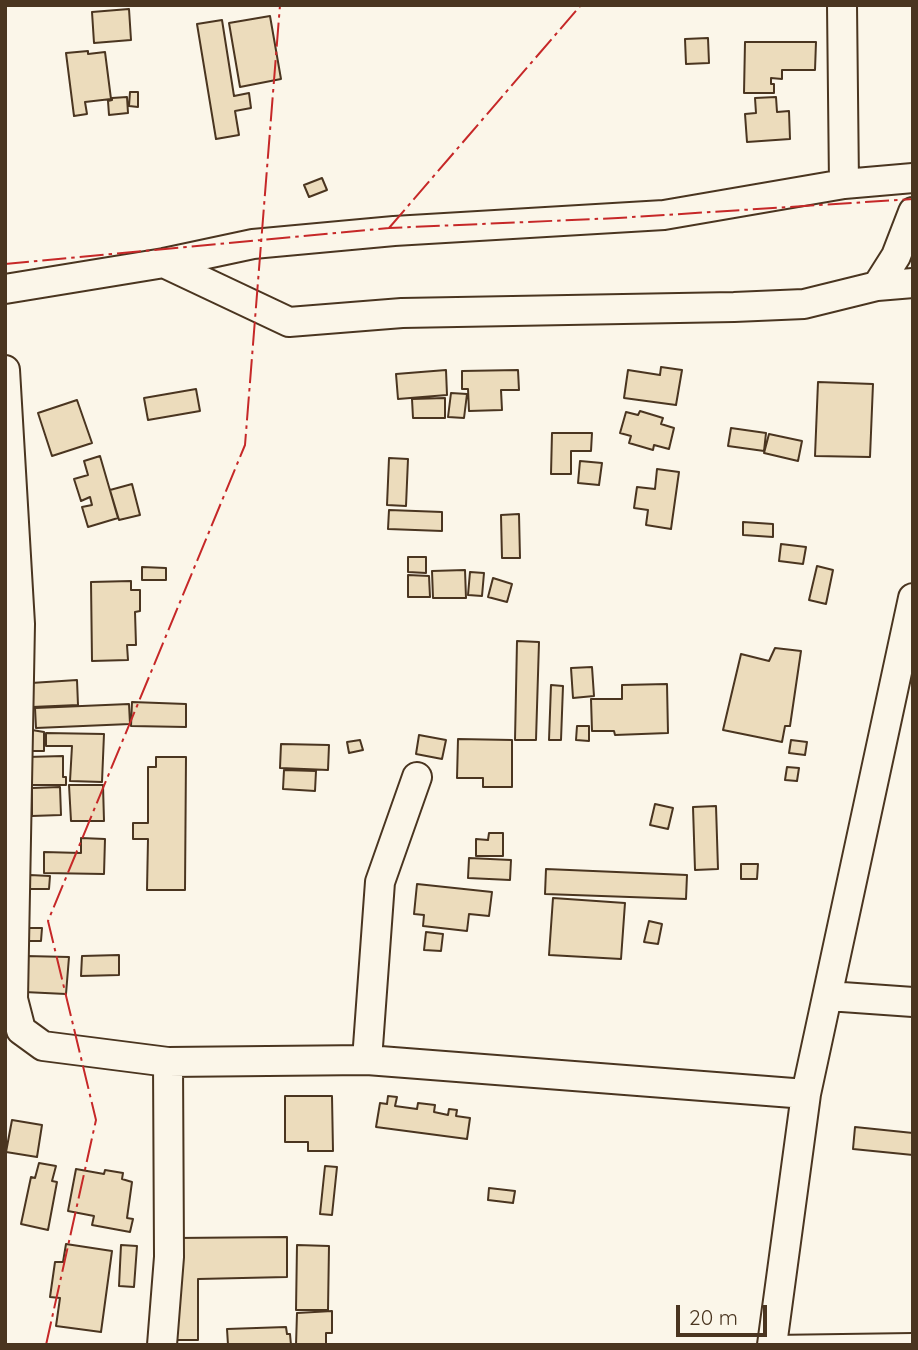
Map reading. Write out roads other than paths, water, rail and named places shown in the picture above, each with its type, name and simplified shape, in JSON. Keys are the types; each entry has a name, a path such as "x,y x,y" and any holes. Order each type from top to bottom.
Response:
{"street":[{"path":"842,5 844,184"},
{"path":"5,289 164,264 253,244 664,215 844,184 913,178"},
{"path":"877,286 896,256 913,212"},
{"path":"164,264 289,321 402,313 804,304 877,286 913,283"},
{"path":"5,370 20,624 13,999 21,1030 43,1046 167,1062 367,1060 806,1094"},
{"path":"772,1344 806,1094 913,598"},
{"path":"367,1060 380,882 417,777"},
{"path":"828,996 913,1002"},
{"path":"162,1345 169,1257 167,1062"}],"lane":[{"path":"772,1344 913,1340"}]}
